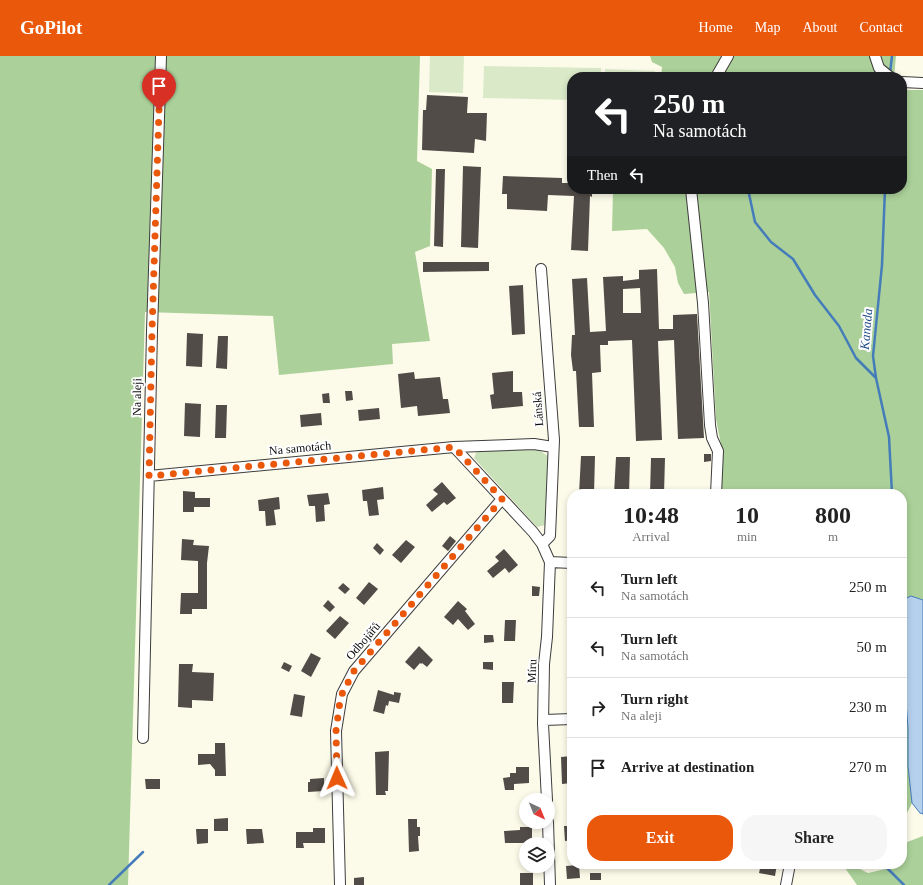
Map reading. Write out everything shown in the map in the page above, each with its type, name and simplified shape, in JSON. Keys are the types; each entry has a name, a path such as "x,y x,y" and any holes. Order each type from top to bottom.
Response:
{"street":[{"name":"Na aleji","path":"143,738 152,331 161,56"},
{"path":"719,72 728,56"},
{"path":"875,56 879,68 884,72"},
{"path":"907,82 923,83"},
{"path":"691,194 703,303 710,425 712,438 718,451 716,489"},
{"name":"Lánská","path":"541,269 554,440 550,536 542,544"},
{"name":"Na samotách","path":"149,476 454,447 534,444 553,447"},
{"path":"454,447 542,544"},
{"name":"Odbojářů","path":"340,885 336,731 342,694 354,671 502,499"},
{"name":"Míru","path":"542,544 550,562 547,637 544,664 547,793"},
{"path":"550,562 567,563"},
{"path":"544,720 567,719"},
{"path":"548,829 550,885"},
{"path":"786,885 789,869"}],"green space":[{"path":"0,56 420,56 417,161 432,169 430,246 415,252 430,341 392,344 393,364 279,375 273,316 145,312 128,885 0,885"},
{"path":"430,56 464,56 463,93 429,92"},
{"path":"650,56 896,56 894,72 662,72 662,67 652,62"},
{"path":"484,66 601,68 601,72 567,72 567,100 483,98"},
{"path":"605,69 655,71 655,72 605,72"},
{"path":"907,90 923,90 923,600 911,596 907,598 907,489 720,489 722,450 716,419 709,292 684,294 678,283 675,267 664,248 647,229 612,231 613,194 907,194"},
{"path":"534,447 548,456 545,525 537,527 474,458 478,448"},
{"path":"907,715 908,766 912,803 907,813"},
{"path":"923,836 923,885 857,885 846,869 860,869 868,873 885,869 907,869 907,842"}],"water":[{"path":"911,596 923,600 923,814 920,813 912,803 908,766 907,598"}],"building":[{"path":"427,95 468,97 467,113 487,113 486,141 475,139 474,153 422,150 423,110 426,110"},
{"path":"463,166 481,167 478,248 461,247"},
{"path":"436,169 445,169 443,247 434,246"},
{"path":"503,176 562,178 562,183 567,183 567,194 592,194 592,197 590,196 588,251 571,250 574,196 548,195 547,211 507,209 507,194 502,194"},
{"path":"423,262 489,262 489,271 423,272"},
{"path":"657,269 659,329 673,329 673,315 697,314 704,438 678,439 674,340 658,341 662,440 636,441 632,340 608,341 608,345 600,345 601,372 592,373 594,427 579,427 576,371 573,371 571,355 572,335 575,335 572,279 587,278 590,332 606,331 603,277 623,276 623,281 639,279 639,270","holes":["640,288 641,313 623,313 623,289"]},
{"path":"523,285 525,334 512,335 509,286"},
{"path":"187,333 203,334 202,367 186,366"},
{"path":"218,336 228,336 227,369 216,368"},
{"path":"513,371 513,392 522,392 523,406 492,409 490,395 494,394 492,373"},
{"path":"414,372 415,379 440,377 443,399 448,399 450,413 418,416 417,406 401,408 398,374"},
{"path":"345,391 352,391 353,400 346,401"},
{"path":"329,393 330,403 323,403 322,394"},
{"path":"185,403 201,404 200,437 184,436"},
{"path":"216,405 227,405 226,438 215,438"},
{"path":"379,408 380,419 359,421 358,410"},
{"path":"321,413 322,425 301,427 300,415"},
{"path":"704,454 711,454 711,461 704,462"},
{"path":"581,456 595,456 594,489 579,489"},
{"path":"616,457 630,457 629,489 614,489"},
{"path":"651,458 665,458 664,489 650,489"},
{"path":"442,482 456,498 447,505 444,502 432,512 426,505 438,494 433,490"},
{"path":"383,487 384,499 377,500 379,515 369,516 367,501 363,501 362,490"},
{"path":"183,491 195,492 195,498 210,498 210,507 194,507 194,512 183,512"},
{"path":"328,493 330,504 324,505 325,521 316,522 315,506 309,506 307,495"},
{"path":"279,497 280,509 274,510 276,525 266,526 265,511 259,511 258,500"},
{"path":"450,536 456,541 448,551 442,546"},
{"path":"182,539 194,540 193,545 209,546 207,563 207,609 192,609 192,614 180,614 181,593 198,593 198,561 181,560"},
{"path":"406,540 415,547 401,563 392,555"},
{"path":"377,543 384,550 380,555 373,548"},
{"path":"504,549 518,565 509,573 505,568 493,578 487,571 499,561 495,557"},
{"path":"369,582 378,589 364,605 356,598"},
{"path":"343,583 350,589 345,594 338,588"},
{"path":"532,586 540,587 539,596 532,596"},
{"path":"328,600 335,607 330,612 323,606"},
{"path":"458,601 467,609 465,611 475,624 468,630 458,619 453,625 444,617"},
{"path":"340,616 349,623 335,639 326,631"},
{"path":"505,620 516,620 515,641 504,641"},
{"path":"484,635 493,635 494,642 484,643"},
{"path":"419,646 433,660 427,667 420,663 414,670 405,662"},
{"path":"311,653 321,658 311,677 301,671"},
{"path":"284,662 292,666 289,672 281,668"},
{"path":"483,662 493,662 493,670 483,669"},
{"path":"179,664 193,664 192,672 214,673 213,701 192,700 192,708 178,707"},
{"path":"502,682 514,682 513,703 502,703"},
{"path":"378,690 394,695 394,692 401,693 399,703 389,701 388,706 386,705 384,714 373,711"},
{"path":"294,694 305,696 302,717 290,715"},
{"path":"215,743 225,743 226,776 215,776 215,770 210,764 198,765 198,754 215,754"},
{"path":"389,751 388,791 385,791 386,795 376,795 375,752"},
{"path":"567,756 567,784 562,784 561,757"},
{"path":"516,767 529,767 529,783 514,784 514,790 505,790 503,778 510,777 510,773 516,773"},
{"path":"324,778 324,791 308,792 308,782 310,782 310,779"},
{"path":"145,779 160,779 160,789 146,789"},
{"path":"228,818 228,831 214,831 214,819"},
{"path":"408,819 417,819 417,827 420,827 420,836 418,836 419,851 409,852"},
{"path":"564,826 567,826 567,841 565,841"},
{"path":"313,828 325,828 325,843 303,843 304,848 296,848 296,832 313,832"},
{"path":"196,829 208,829 208,843 197,844"},
{"path":"246,829 262,829 264,843 247,844"},
{"path":"532,829 532,837 519,837 519,843 505,843 504,831"},
{"path":"566,866 567,869 579,869 580,878 567,879"},
{"path":"760,869 776,869 775,876 759,873"},
{"path":"520,873 533,873 533,885 520,885"},
{"path":"590,873 601,873 601,880 590,880"},
{"path":"364,877 364,885 354,885 354,878"}],"waterway":[{"name":"Kanada","path":"890,72 892,56"},
{"path":"749,194 755,222 771,242 793,259 815,295 839,326 856,358 876,378"},
{"name":"Kanada","path":"885,194 882,265 873,356 876,378 889,437 892,489"},
{"path":"109,885 143,852"},
{"path":"888,869 904,885"}],"route":[{"path":"159,110 149,476 454,447 502,499 354,671 340,701 336,731 337,778"}]}
